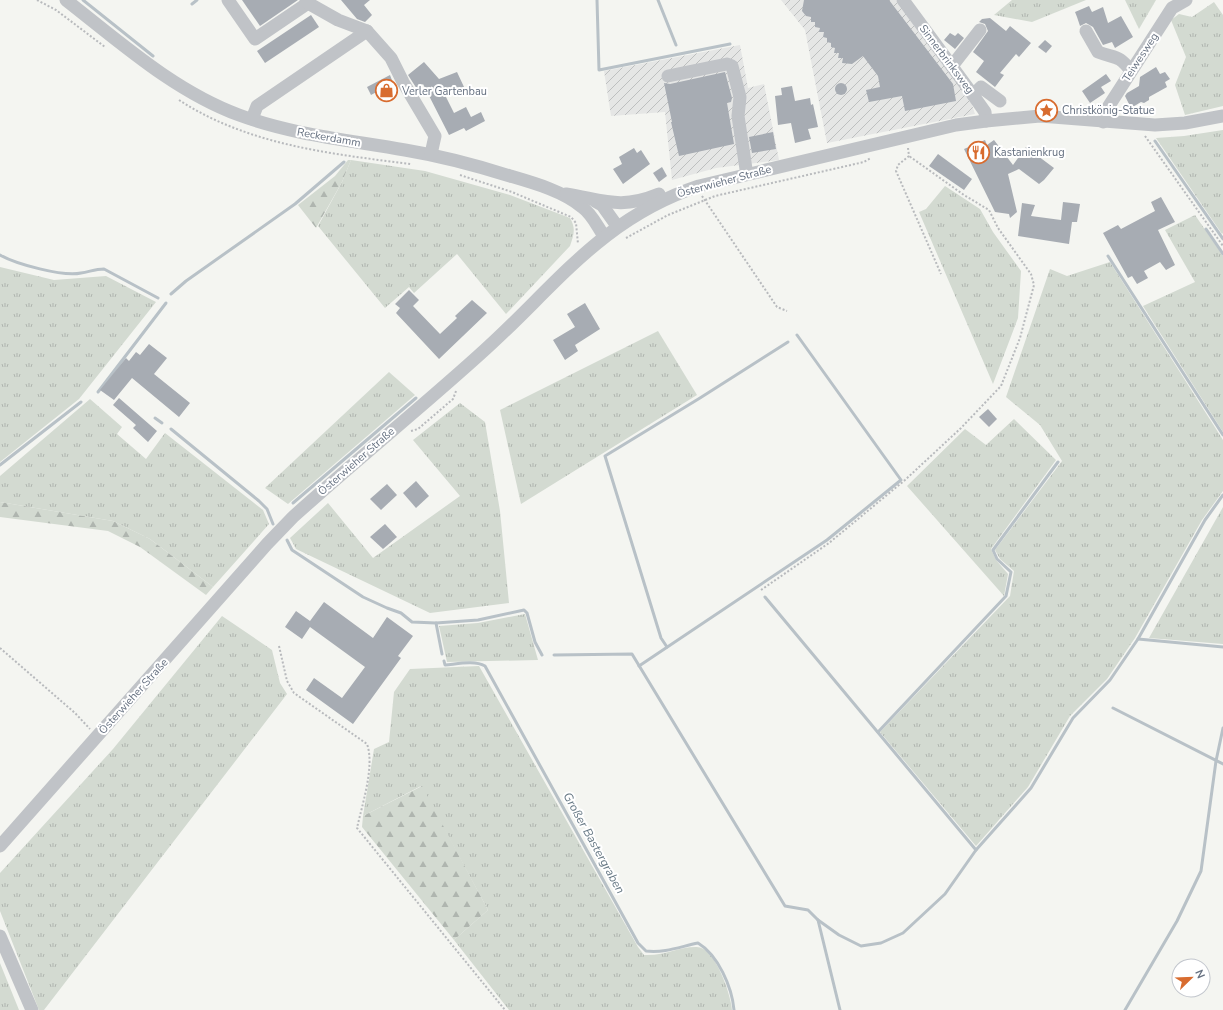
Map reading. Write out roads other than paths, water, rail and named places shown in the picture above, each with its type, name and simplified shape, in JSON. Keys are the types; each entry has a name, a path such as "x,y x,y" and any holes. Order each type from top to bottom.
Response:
{"street":[{"name":"Reckerdamm","path":"66,0 153,67 189,90 238,114 282,129 431,154 464,162 558,193 582,206 592,217 604,236"},
{"path":"228,0 255,39 307,2 338,20 367,31 391,58 403,82 435,136 431,154"},
{"name":"Sinnerbrinksweg","path":"903,0 985,112 986,121"},
{"name":"Teiwesweg","path":"1103,122 1105,112 1172,8 1186,0"},
{"path":"952,66 980,30"},
{"path":"252,119 257,106 367,31"},
{"path":"1086,31 1098,52 1116,56 1122,60 1131,71"},
{"path":"668,76 727,64 732,66 740,97 738,116 746,169"},
{"path":"973,95 981,87 1000,101"},
{"name":"Österwieher Straße","path":"0,846 101,740 267,544 293,517 477,358 563,272 604,236 634,214 664,199 699,186 778,166 909,143 956,126 986,121 1040,116 1146,125 1185,123 1223,116"},
{"name":"Österwieher Straße","path":"558,193 609,203 640,200 696,180 746,169 778,166"},
{"path":"593,200 602,205 617,226"},
{"path":"0,936 32,1010"}],"waterway":[{"path":"83,0 153,56"},
{"path":"192,4 197,0"},
{"path":"597,0 599,70 730,44"},
{"path":"658,0 676,45"},
{"path":"1155,141 1223,239"},
{"path":"171,294 186,281 295,204 344,162"},
{"path":"1206,229 1223,254"},
{"name":"Großer Bastergraben","path":"0,255 28,266 63,273 73,274 104,269 158,298"},
{"path":"1108,256 1223,435"},
{"name":"Großer Bastergraben","path":"98,392 166,303"},
{"path":"639,666 827,540 901,480 797,335"},
{"path":"667,647 661,638 605,456 788,342"},
{"path":"293,503 416,398"},
{"path":"0,465 81,402"},
{"name":"Großer Bastergraben","path":"155,418 162,423"},
{"name":"Großer Bastergraben","path":"171,429 259,501 267,509 273,524"},
{"path":"878,732 1006,596 1011,572 997,559 993,550 1058,462"},
{"path":"554,655 632,654 785,906 808,910 818,920 839,935 861,946 881,943 903,933 945,894 976,850 1031,788 1073,718 1110,680 1138,639 1205,520 1223,495"},
{"name":"Großer Bastergraben","path":"287,540 292,550 363,597 401,613 412,622 436,623 442,654"},
{"path":"765,597 976,850"},
{"path":"436,623 478,620 524,610 527,613 535,642 542,655"},
{"path":"1138,639 1223,647"},
{"name":"Großer Bastergraben","path":"444,661 445,665 476,663 485,666 638,943 646,951 659,951 698,943 712,955 723,972 733,1001 734,1010"},
{"path":"1113,708 1223,764"},
{"path":"1125,1010 1177,921 1201,871 1216,761 1223,728"},
{"path":"818,920 840,1010"}],"place":[{"name":"Verler Gartenbau","path":"387,91"},
{"name":"Christkönig-Statue","path":"1046,110"},
{"name":"Kastanienkrug","path":"979,152"}]}
